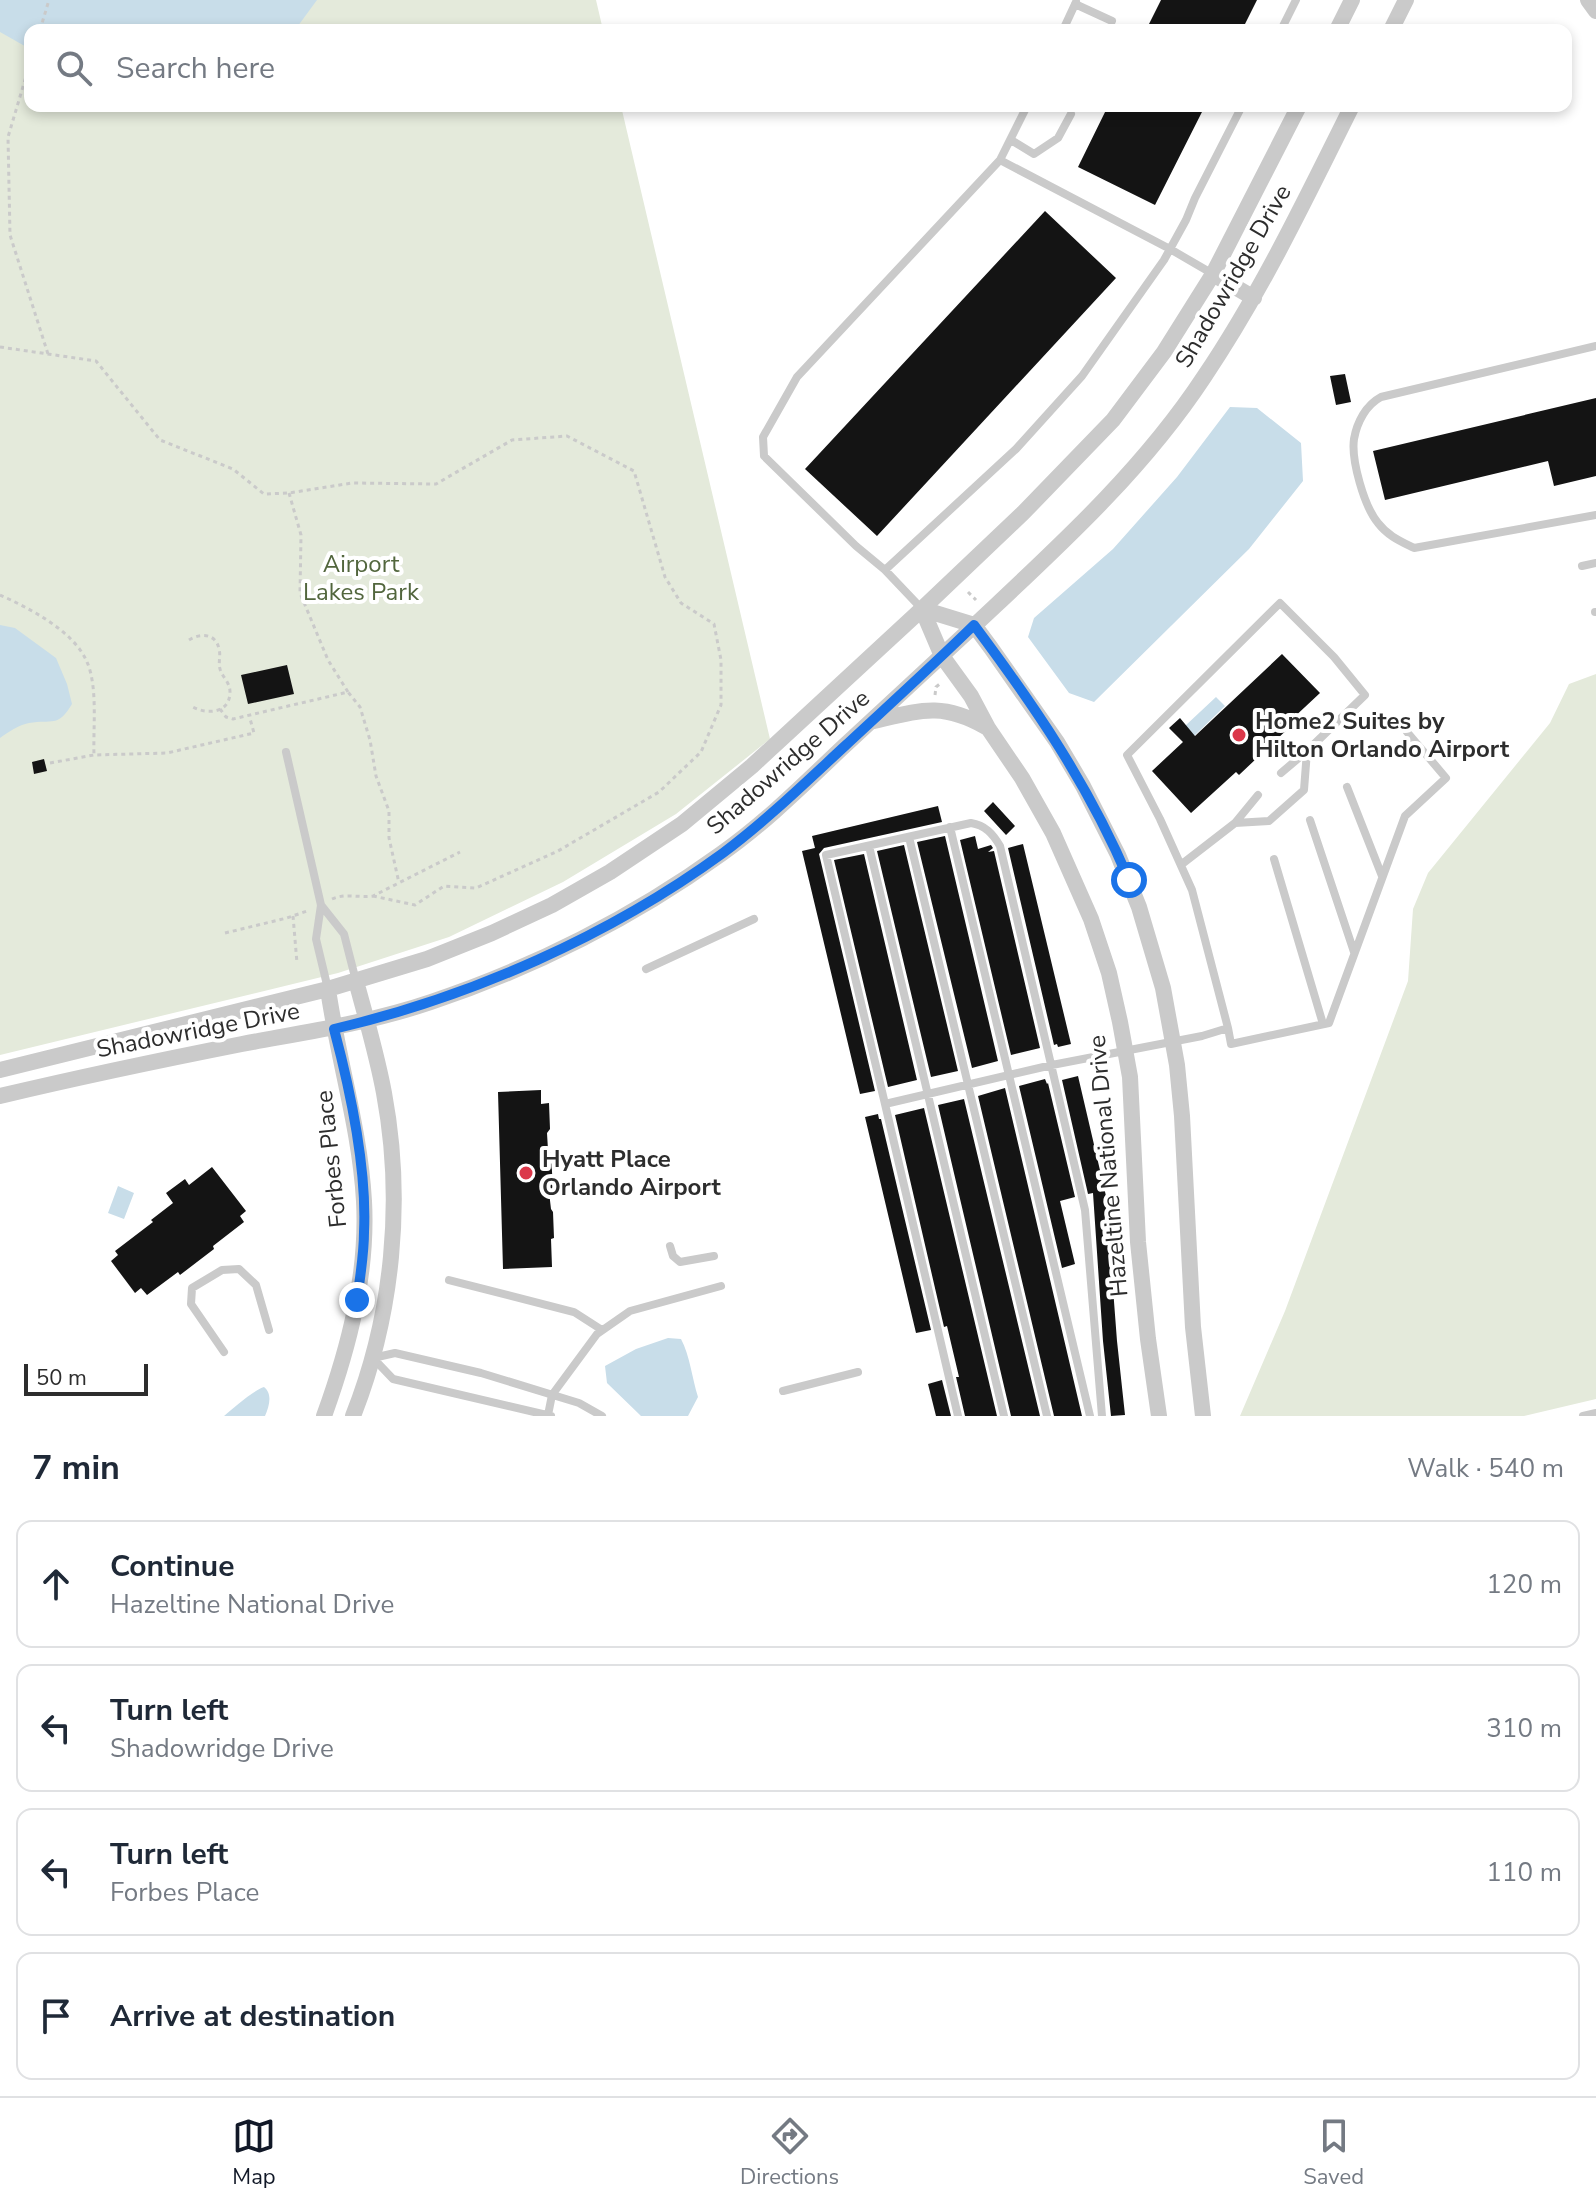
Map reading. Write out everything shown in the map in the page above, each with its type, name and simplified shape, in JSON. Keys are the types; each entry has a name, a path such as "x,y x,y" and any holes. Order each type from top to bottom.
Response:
{"street":[{"path":"1340,24 1352,0"},
{"path":"1394,24 1406,0"},
{"path":"1588,0 1596,11"},
{"name":"Shadowridge Drive","path":"0,1070 328,989 446,952 519,921 581,889 682,824 729,786 922,609 1023,513 1113,420 1164,352 1213,274 1296,112"},
{"name":"Shadowridge Drive","path":"0,1096 119,1069 334,1029 431,1003 517,969 600,927 680,882 722,853 762,822 942,656 1087,519 1150,451 1203,379 1254,298 1349,112"},
{"path":"1213,274 1254,298"},
{"path":"922,609 974,625 1070,762 1108,832 1148,934 1174,1041 1181,1103 1193,1327 1203,1416"},
{"name":"Hazeltine National Drive","path":"922,609 942,656 971,696 1029,790 1067,859 1101,949 1126,1051 1132,1105 1138,1242 1159,1416"},
{"path":"870,722 934,710 957,713 988,728"},
{"path":"353,1416 382,1320 393,1214 393,1172 384,1092 356,981"},
{"name":"Forbes Place","path":"324,1416 353,1322 365,1229 358,1150 328,989"}],"lane":[{"path":"1284,24 1296,0"},
{"path":"1066,24 1076,2 1112,21 1111,24"},
{"path":"922,609 764,456 763,437 797,377 1000,160 1024,112"},
{"path":"885,570 1016,449 1082,376 1170,249 1239,112"},
{"path":"1011,140 1034,154 1058,138 1071,114"},
{"path":"1000,160 1213,274"},
{"path":"1596,346 1381,397 1363,414 1354,442 1360,480 1376,521 1392,538 1414,548 1596,515"},
{"path":"1582,566 1596,563"},
{"path":"1281,773 1365,695 1334,657 1280,603 1127,755 1192,890 1231,1044 1329,1023 1405,816 1446,778 1407,732"},
{"path":"1235,823 1269,821 1304,790 1307,751"},
{"path":"286,752 321,905 316,939 328,989"},
{"path":"1347,787 1383,877"},
{"path":"1182,864 1235,823 1258,795"},
{"path":"1310,820 1354,953"},
{"path":"958,1416 826,855 971,823 979,824 994,836 1000,846 1085,1210 1102,1416"},
{"path":"950,827 1090,1416"},
{"path":"909,837 1047,1416"},
{"path":"869,846 1004,1416"},
{"path":"1274,859 1323,1024"},
{"path":"321,905 344,934 356,981"},
{"path":"646,969 754,919"},
{"path":"885,1104 1228,1028"},
{"path":"670,1246 673,1256 680,1262 714,1256"},
{"path":"224,1352 191,1304 192,1288 222,1270 239,1269 256,1285 269,1330"},
{"path":"449,1280 574,1312 602,1330"},
{"path":"373,1358 393,1379 549,1416 552,1395 574,1362 602,1330 630,1311 721,1286"},
{"path":"373,1358 395,1353 481,1373 579,1403 602,1416"},
{"path":"783,1391 858,1372"},
{"path":"1583,1416 1596,1413"}],"path":[{"path":"42,24 49,0"},
{"path":"24,83 8,137 10,235 48,354"},
{"path":"0,347 96,361 160,440 233,469 264,494 352,483 436,484 512,440 567,436 634,471 665,577 681,603 714,624 721,660 721,705 701,752 659,792 558,851 476,888 444,886 415,905 373,896"},
{"path":"289,493 301,535 300,593 328,660 360,707 376,776 389,811 389,838 399,883"},
{"path":"968,592 979,603"},
{"path":"0,595 30,608 73,641 87,662 92,687 94,755"},
{"path":"189,640 198,635 207,635 215,641 219,648 219,667 229,684 230,694 227,704 220,709 200,711 191,706"},
{"path":"935,695 936,687 941,683"},
{"path":"220,709 226,717 233,719 348,692"},
{"path":"50,763 94,755 167,753 254,733 249,715"},
{"path":"225,933 293,916 341,895 358,898 373,896 460,852"},
{"path":"293,916 297,963"}],"green space":[{"name":"Airport Lakes Park","path":"0,0 596,0 602,24 24,24 24,112 622,112 770,739 676,814 563,882 449,937 338,973 0,1055"},
{"path":"1596,674 1596,1399 1524,1416 1240,1416 1285,1311 1408,981 1413,909 1428,873 1550,723 1569,684"}],"water":[{"path":"0,0 317,0 299,24 24,24 24,46 0,32"},
{"path":"1230,407 1257,408 1301,443 1303,481 1249,549 1094,702 1069,693 1028,637 1034,618 1113,549 1177,477"},
{"path":"0,625 15,628 56,658 72,704 58,720 25,724 0,738"},
{"path":"1216,697 1225,706 1194,736 1185,726"},
{"path":"118,1186 134,1193 124,1219 108,1213"},
{"path":"668,1338 681,1339 698,1397 688,1416 641,1416 607,1383 605,1366 636,1349"},
{"path":"264,1387 269,1397 265,1416 224,1416 249,1395"}],"building":[{"path":"1161,0 1257,0 1245,24 1149,24"},
{"path":"1105,112 1202,112 1155,205 1078,167"},
{"path":"1045,211 1116,278 877,536 805,469"},
{"path":"1345,374 1351,402 1336,405 1330,376"},
{"path":"1596,398 1596,476 1554,486 1548,461 1385,500 1373,451"},
{"name":"Home2 Suites by Hilton Orlando Airport","path":"1282,654 1320,693 1290,721 1293,724 1239,775 1236,772 1191,813 1152,771 1183,742 1169,728 1180,718 1195,736"},
{"path":"287,665 294,694 248,704 241,675"},
{"path":"44,759 47,771 34,774 32,762"},
{"path":"993,802 1015,826 1006,835 984,811"},
{"path":"938,806 942,822 824,848 819,854 875,1091 860,1094 802,851 815,848 812,836"},
{"path":"945,836 998,1061 972,1068 917,842"},
{"path":"975,836 978,849 991,845 993,848 988,852 994,851 1040,1048 1011,1055 960,840"},
{"path":"1023,844 1071,1044 1058,1047 1054,1045 1008,848"},
{"path":"904,845 958,1071 931,1077 877,851"},
{"path":"864,854 917,1080 888,1087 834,860"},
{"path":"1078,1076 1106,1196 1125,1415 1111,1416 1093,1193 1088,1194 1062,1080"},
{"path":"1045,1079 1075,1197 1060,1201 1075,1264 1062,1268 1019,1086"},
{"path":"1005,1088 1082,1416 1054,1416 978,1096"},
{"name":"Hyatt Place Orlando Airport","path":"541,1090 541,1104 549,1103 550,1129 547,1133 553,1190 549,1192 553,1212 552,1267 503,1269 498,1092"},
{"path":"964,1099 1040,1416 1011,1416 938,1105"},
{"path":"924,1108 997,1416 965,1416 956,1377 959,1377 947,1326 944,1327 895,1115"},
{"path":"878,1114 931,1330 916,1333 865,1117"},
{"path":"212,1167 246,1211 240,1216 244,1222 180,1275 178,1272 147,1295 141,1288 135,1293 111,1261 118,1255 115,1251 173,1203 166,1193 185,1179 189,1185"},
{"path":"942,1380 951,1416 936,1416 928,1384"}],"place":[{"name":"Home2 Suites by Hilton Orlando Airport","path":"1239,735"},
{"name":"Hyatt Place Orlando Airport","path":"526,1173"}],"route":[{"path":"357,1300 365,1229 364,1197 346,1077 334,1029 431,1003 517,969 631,911 680,882 781,806 974,625 1070,762 1129,880"}]}
